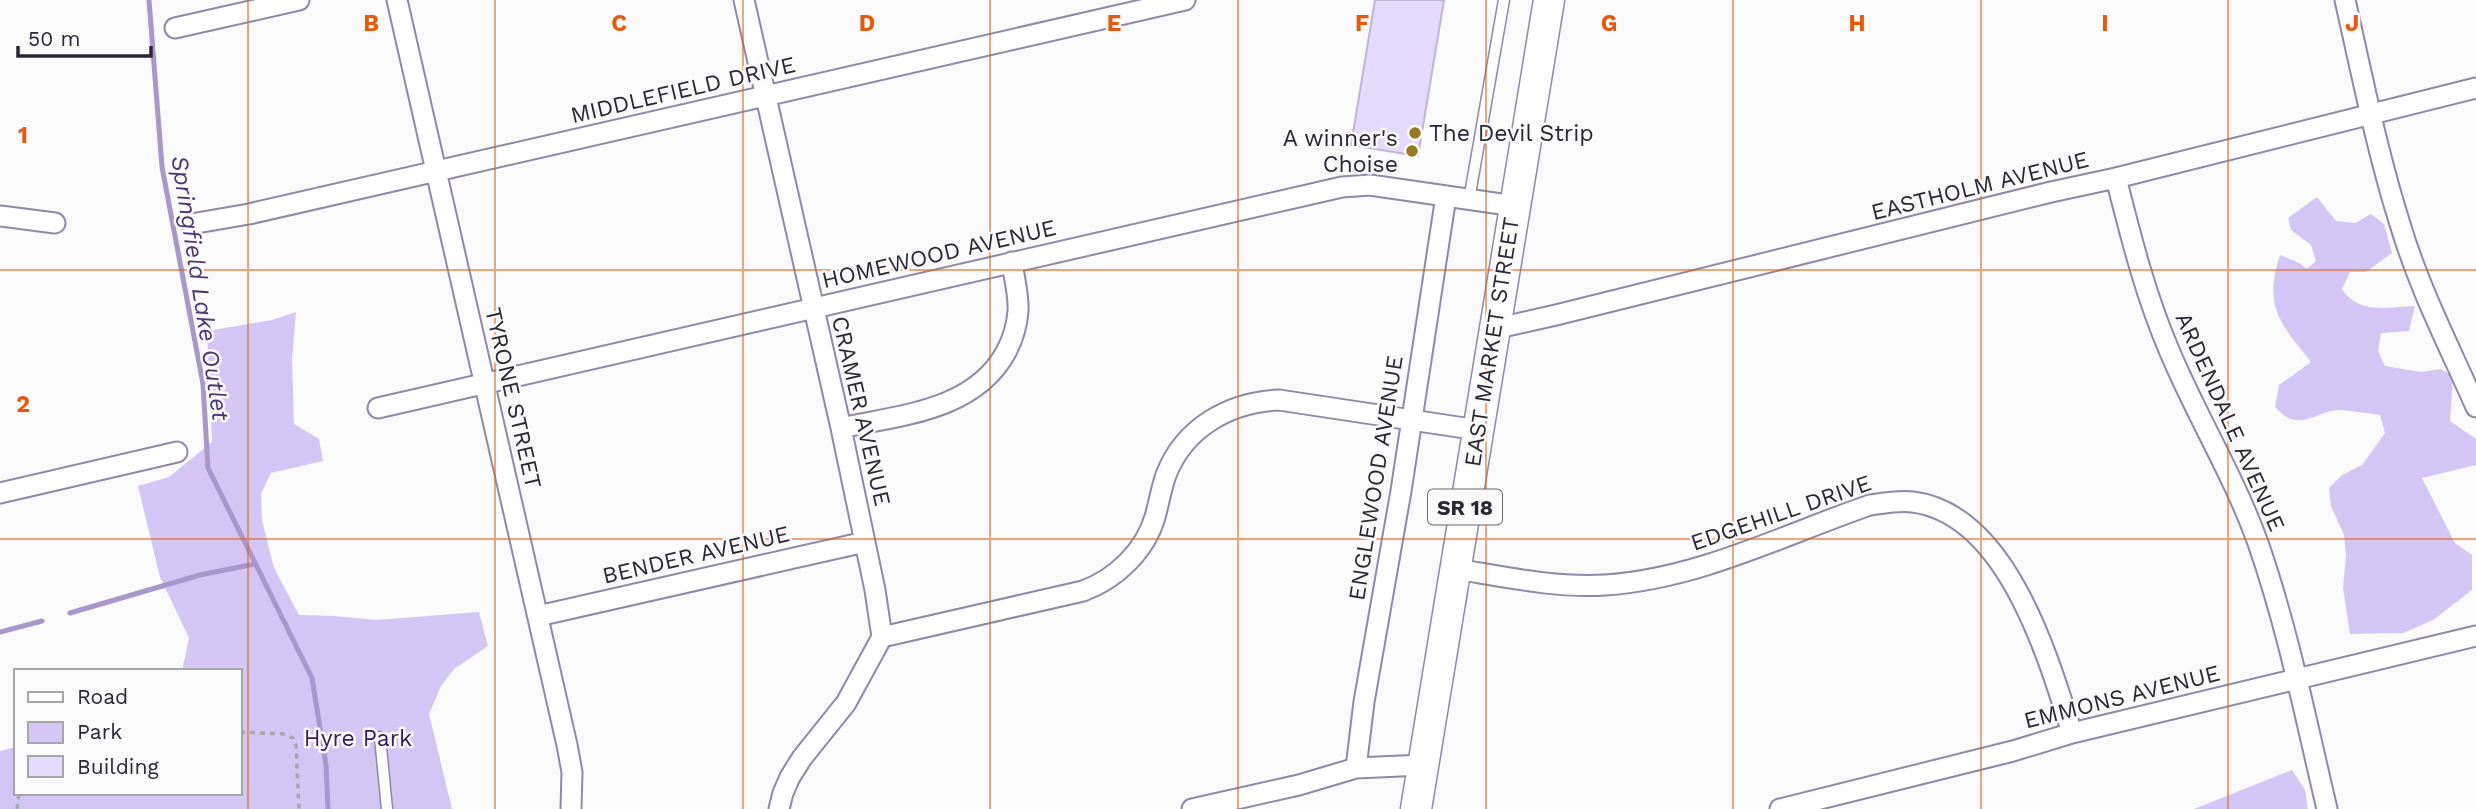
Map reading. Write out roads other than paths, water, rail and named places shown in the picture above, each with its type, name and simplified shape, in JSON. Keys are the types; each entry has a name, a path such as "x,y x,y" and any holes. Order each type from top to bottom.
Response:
{"main road":[{"name":"EAST MARKET STREET","path":"1416,809 1549,0"}],"street":[{"path":"175,28 299,0"},
{"name":"TYRONE STREET","path":"397,0 572,772 571,809"},
{"name":"CRAMER AVENUE","path":"744,0 841,428 875,590 882,637"},
{"name":"MIDDLEFIELD DRIVE","path":"191,224 249,214 436,172 1185,0"},
{"path":"2345,0 2392,200 2423,291 2476,407"},
{"name":"EASTHOLM AVENUE","path":"1494,329 1556,316 2476,88"},
{"name":"ARDENDALE AVENUE","path":"2116,178 2145,287 2169,351 2243,504 2258,543 2296,679 2327,809"},
{"name":"HOMEWOOD AVENUE","path":"378,408 1342,187 1370,185 1514,206"},
{"name":"ENGLEWOOD AVENUE","path":"1356,768 1364,702 1446,196"},
{"path":"0,216 55,223"},
{"path":"841,428 954,401 985,381 1001,362 1016,327 1018,309 1012,262"},
{"path":"779,809 790,777 846,703 882,637 1083,591 1109,579 1132,557 1146,537 1173,460 1200,427 1225,412 1251,402 1279,400 1478,430"},
{"path":"0,493 177,452"},
{"name":"EDGEHILL DRIVE","path":"1456,569 1577,585 1647,580 1714,563 1870,505 1912,502 1926,505 1968,526 1991,550 2021,599 2039,637 2072,733"},
{"name":"BENDER AVENUE","path":"538,616 865,542"},
{"name":"EMMONS AVENUE","path":"1780,809 1810,806 2072,733 2476,636"},
{"path":"1192,809 1299,785 1356,768 1423,765"}],"lane":[{"path":"1469,200 1504,0"},
{"path":"380,737 387,809"}],"waterway":[{"name":"Springfield Lake Outlet","path":"149,0 162,167 203,384 208,468 312,678 326,765 328,809"},
{"path":"70,613 200,575 255,564"},
{"path":"0,632 42,621"}],"place":[{"name":"The Devil Strip","path":"1415,133"},
{"name":"A winner's Choise","path":"1412,151"}],"park label":[{"name":"Hyre Park","path":"358,738"}]}
